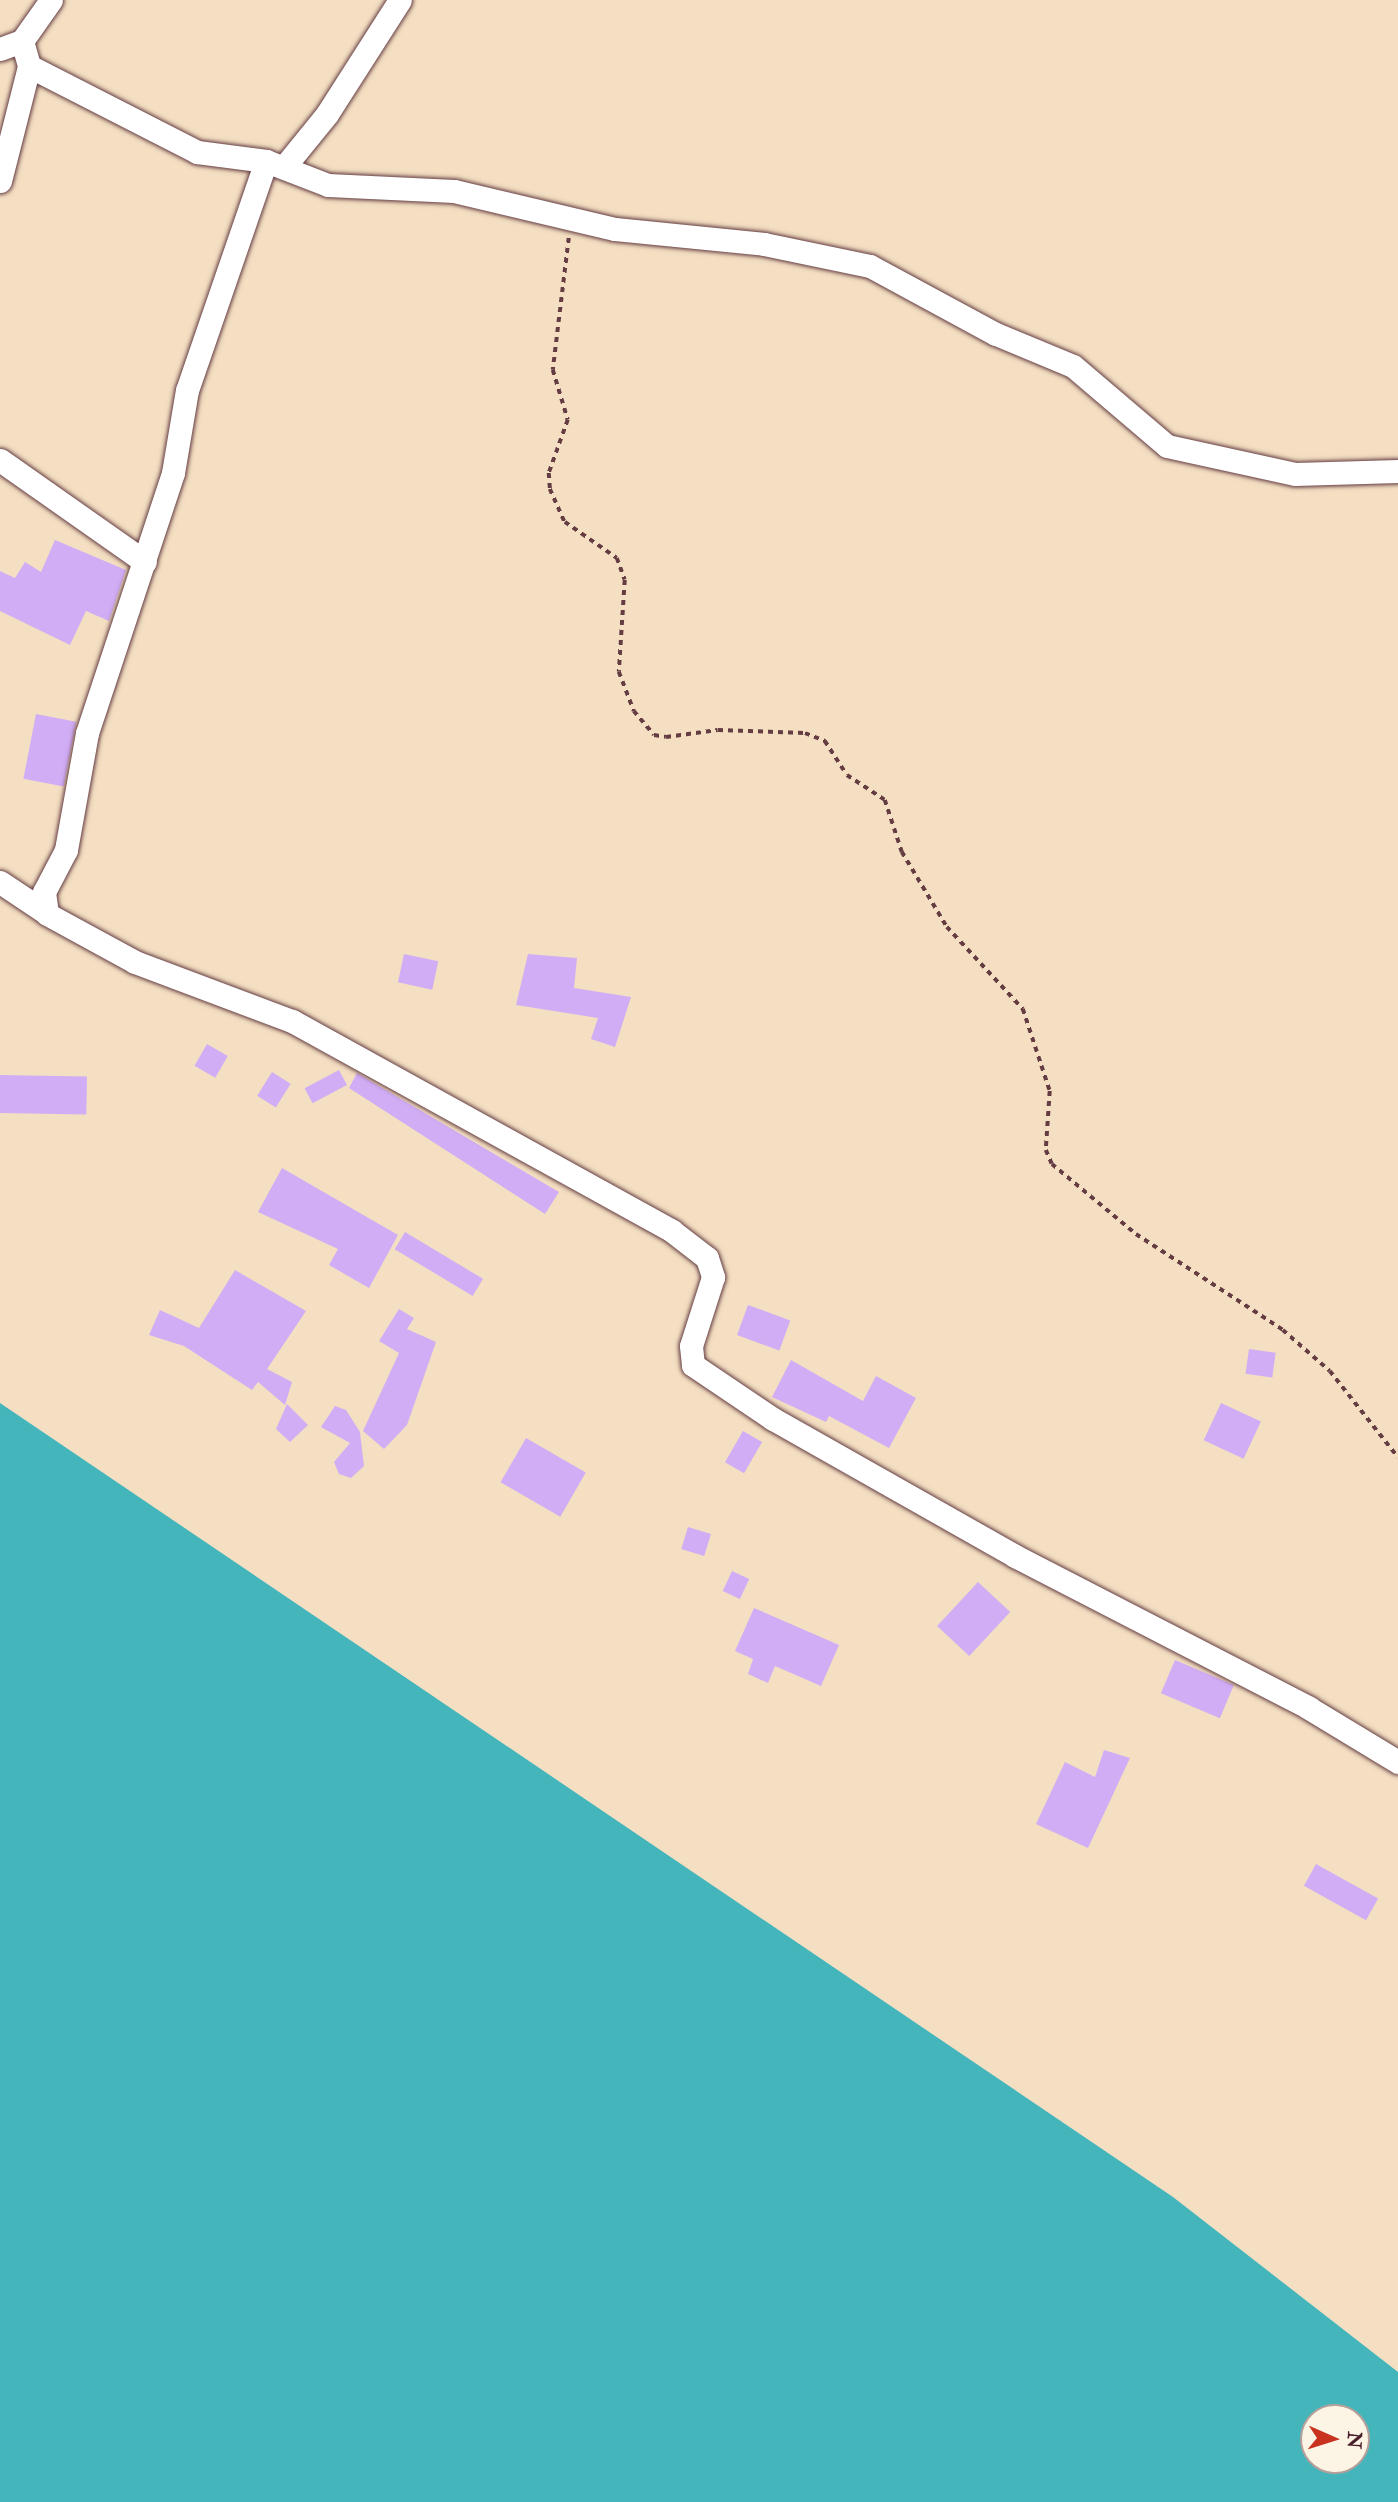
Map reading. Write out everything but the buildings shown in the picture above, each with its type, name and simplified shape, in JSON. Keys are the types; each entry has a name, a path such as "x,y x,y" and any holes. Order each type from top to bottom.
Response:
{"street":[{"path":"0,48 22,41 51,0"},
{"path":"48,914 44,892 66,850 87,733 173,473 187,390 275,164 327,114 400,0"},
{"path":"0,180 29,66 22,41"},
{"path":"29,66 157,136 197,152 275,164 328,185 454,191 615,229 764,244 870,266 996,334 1073,366 1167,446 1295,474 1398,471"},
{"path":"0,460 145,562"},
{"path":"0,882 48,914 135,962 303,1027 672,1231 707,1258 713,1277 691,1346 694,1365 773,1419 1015,1556 1309,1708 1398,1762"}],"path":[{"path":"571,218 553,370 568,420 549,473 550,489 565,522 617,558 625,580 619,672 634,711 654,735 666,737 718,730 806,733 825,741 847,775 885,800 902,852 947,927 1023,1009 1050,1091 1046,1150 1052,1164 1136,1234 1283,1330 1330,1371 1398,1457"}],"water":[{"path":"0,1403 1173,2197 1398,2372 1398,2502 0,2502"}]}
